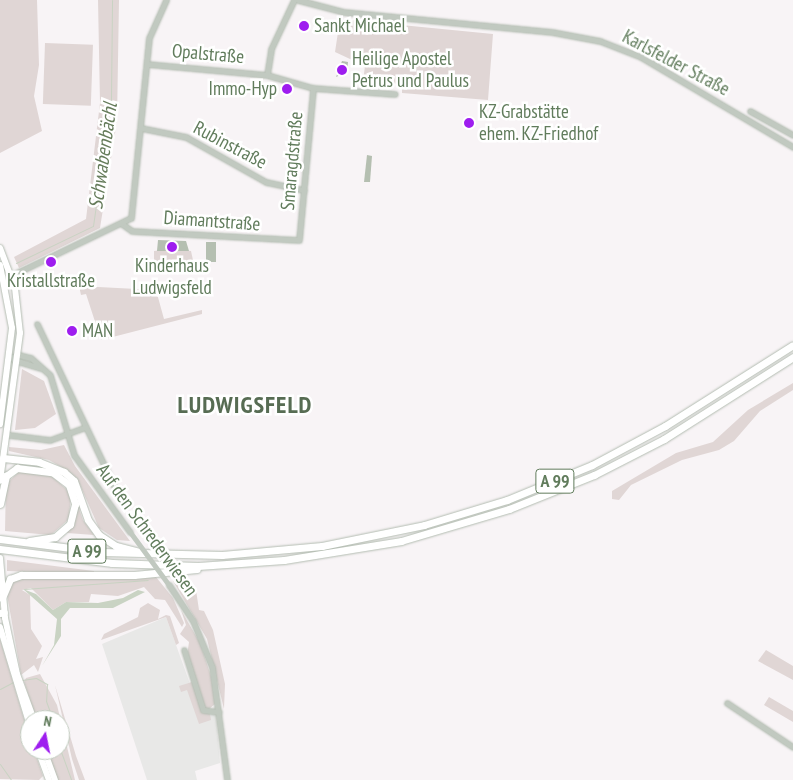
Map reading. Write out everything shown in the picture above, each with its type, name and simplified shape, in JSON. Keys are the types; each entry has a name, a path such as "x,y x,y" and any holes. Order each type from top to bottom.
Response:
{"highway":[{"name":"A 99","path":"0,539 157,556 230,554 322,546 424,525 506,500 646,437 793,345"},
{"name":"A 99","path":"0,548 120,564 224,564 375,546 509,509 594,475 657,443 793,357"},
{"path":"1,460 39,462 64,472 74,482 88,520 99,535 122,548 157,556"},
{"path":"0,504 6,476 17,468 52,472 72,490 74,514 63,532 48,539 18,542"},
{"path":"2,598 10,579 21,575 153,574 224,564"}],"main road":[{"path":"0,248 12,277 19,311 18,358 1,460 0,482"},
{"path":"0,265 12,328 10,358 0,424"},
{"path":"0,558 2,612 15,675"},
{"path":"0,626 25,710"},
{"path":"18,685 29,710"},
{"path":"42,760 49,780"},
{"path":"48,760 55,780"}],"street":[{"path":"4,279 12,277 122,224 132,213 152,26 166,0"},
{"path":"267,75 271,49 296,0"},
{"name":"Karlsfelder Straße","path":"296,0 344,12 552,32 600,41 641,57 793,147"},
{"name":"Opalstraße","path":"147,64 267,75 313,88 396,94"},
{"name":"Smaragdstraße","path":"300,238 313,88"},
{"path":"750,111 793,135"},
{"name":"Rubinstraße","path":"141,128 186,138 266,182 304,190"},
{"name":"Diamantstraße","path":"122,224 132,231 280,241 300,238"},
{"path":"37,324 114,486"},
{"name":"Auf den Schrederwiesen","path":"10,358 18,358 44,369 53,382 66,436 83,470 169,585 205,647 219,712 227,780"},
{"path":"10,435 38,441 66,436 86,427"},
{"path":"184,650 203,710 219,712"},
{"path":"727,703 793,746"}],"shaded area":[{"path":"0,0 37,0 39,65 34,96 42,131 0,153"},
{"path":"98,0 119,0 117,121 100,228 19,268 14,257 86,219 100,103"},
{"path":"340,19 493,34 488,100 402,93 402,84 363,81 365,66 335,52"},
{"path":"45,43 93,45 91,106 43,104"},
{"path":"170,249 191,251 194,265 154,261 154,251"},
{"path":"79,286 156,290 164,319 202,310 202,314 101,340 86,294 81,295"},
{"path":"22,369 44,381 56,414 35,428 15,430"},
{"path":"793,383 793,390 760,411 734,441 719,450 682,460 631,485 619,500 612,499 612,491 676,453 713,442 748,410"},
{"path":"64,445 75,466 130,541 117,540 99,528 80,485 68,471 49,460 9,451 9,447 41,450"},
{"path":"21,470 49,474 71,493 69,519 51,535 5,531 6,484"},
{"path":"78,506 83,520 94,535 67,533"},
{"path":"7,560 94,571 94,574 7,571"},
{"path":"156,577 173,598 184,623 182,627 165,600 155,599 144,587 118,596 91,594 89,602 66,602 53,610 31,588 22,590 30,595 31,629 42,646 36,659 43,657 38,672 34,665 21,675 7,594 11,582 21,578"},
{"path":"173,581 196,590 199,610 204,611 213,630 225,684 224,709 207,639"},
{"path":"23,589 36,594 53,610 66,602 98,603 123,598 138,590 145,592 113,608 70,608 61,619 61,636 42,666 54,645 57,619"},
{"path":"148,603 160,610 158,619 166,615 170,616 179,643 176,645 166,617 101,640 104,634 138,617 140,608"},
{"path":"181,610 200,643 211,676 215,704 209,709 205,708 187,656 189,642 180,634 186,625"},
{"path":"166,617 199,709 216,716 220,763 195,771 197,780 147,780 102,644"},
{"path":"0,639 21,710 20,760 37,760 43,776 39,780 0,779"},
{"path":"766,650 793,666 793,680 758,661"},
{"path":"40,674 58,710 34,710 24,682 26,678"},
{"path":"192,682 203,711 210,714 211,720 199,724 187,690 181,692 179,686"},
{"path":"55,685 62,710 61,710"},
{"path":"769,697 793,711 793,722 764,705"},
{"path":"70,736 85,780 79,780 72,759"},
{"path":"70,759 75,780 58,780 51,760"}],"building":[{"name":"Heilige Apostel Petrus und Paulus","path":"342,61 348,62 347,72 336,77"},
{"path":"367,155 372,156 370,182 364,182"},
{"name":"Kinderhaus Ludwigsfeld","path":"158,240 186,241 189,251 157,251"},
{"path":"206,242 216,242 216,262 206,262"}],"waterway":[{"name":"Schwabenbächl","path":"16,263 93,226 111,99 112,0"},
{"path":"24,589 148,580"},
{"name":"Schwabenbächl","path":"22,680 36,678 47,684 46,701 49,710"},
{"name":"Schwabenbächl","path":"0,689 13,682"},
{"name":"Schwabenbächl","path":"64,760 71,780"},
{"path":"0,764 11,780"}],"place":[{"name":"Sankt Michael","path":"304,26"},
{"name":"Heilige Apostel Petrus und Paulus","path":"342,70"},
{"name":"Immo-Hyp","path":"287,89"},
{"name":"KZ-Grabstätte ehem. KZ-Friedhof","path":"469,123"},
{"name":"Kinderhaus Ludwigsfeld","path":"172,247"},
{"name":"Kristallstraße","path":"51,262"},
{"name":"MAN","path":"72,331"}],"district":[{"name":"LUDWIGSFELD","path":"245,405"}]}
